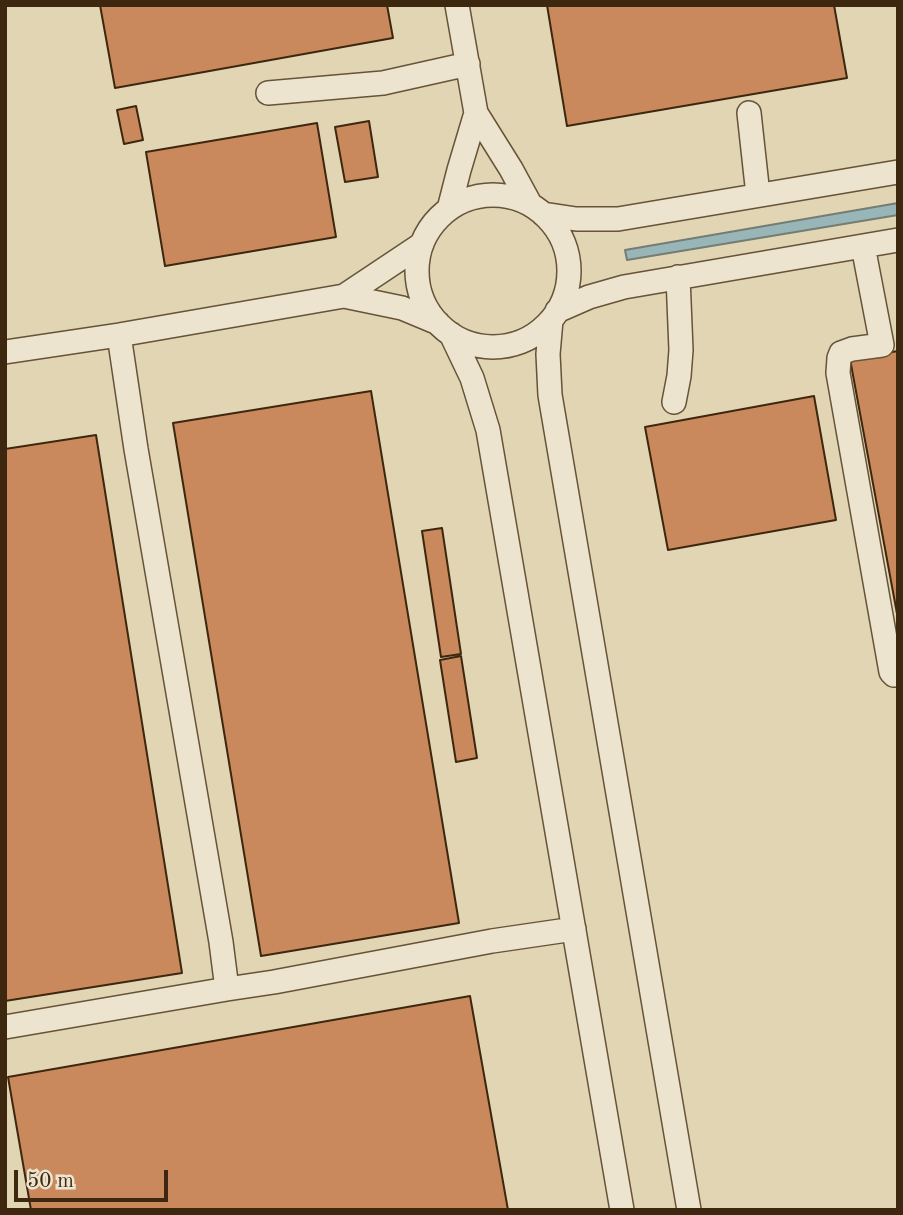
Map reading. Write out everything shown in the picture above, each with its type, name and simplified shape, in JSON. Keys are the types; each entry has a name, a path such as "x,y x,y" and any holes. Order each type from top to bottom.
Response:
{"street":[{"path":"457,5 476,113 536,209 553,225 561,238 569,267 566,290 554,316 548,354 550,395 689,1210"},
{"path":"268,93 383,83 468,64"},
{"path":"449,209 476,113"},
{"path":"749,113 758,195"},
{"path":"622,1210 488,430 471,377 445,329 423,300 417,272 418,258 428,231 449,209 461,202 489,195 503,195 536,209 576,219 618,219 898,172"},
{"path":"5,352 344,296 402,308 476,345 503,346 529,338 554,316 589,297 624,287 898,240"},
{"path":"344,296 422,244"},
{"path":"863,246 890,344 841,353 838,373 891,672 898,675"},
{"path":"674,402 681,350 678,277"},
{"path":"119,335 227,989"},
{"path":"5,1027 574,929"}],"water":[{"path":"898,203 898,215 627,260 625,250"}],"building":[{"path":"100,5 387,5 393,38 115,88"},
{"path":"547,5 834,5 847,78 567,126"},
{"path":"136,106 143,140 124,144 117,110"},
{"path":"369,121 378,177 345,182 335,127"},
{"path":"317,123 336,237 165,266 146,152"},
{"path":"898,351 898,619 850,359"},
{"path":"371,391 459,923 261,956 173,423"},
{"path":"814,396 836,520 668,550 645,427"},
{"path":"96,435 182,973 5,1001 5,449"},
{"path":"442,528 461,654 441,657 422,531"},
{"path":"461,656 477,758 456,762 440,660"},
{"path":"470,996 508,1210 31,1210 8,1077"}]}
